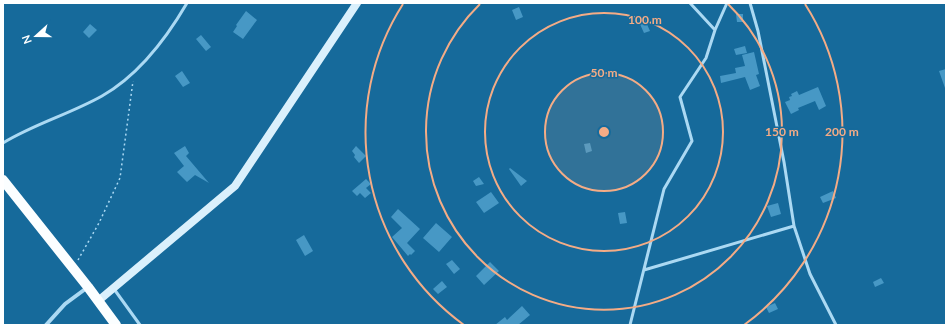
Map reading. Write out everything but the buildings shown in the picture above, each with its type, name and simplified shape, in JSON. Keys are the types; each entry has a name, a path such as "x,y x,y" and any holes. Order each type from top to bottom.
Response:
{"highway":[{"path":"3,180 74,269 116,325"}],"main road":[{"path":"98,301 235,186 357,3"}],"street":[{"path":"46,325 65,304 88,287"}],"lane":[{"path":"3,143 20,133 103,96 135,71 172,28 187,3"},
{"path":"690,3 715,30"},
{"path":"630,325 664,189 692,140 680,97 706,58 715,30 727,3"},
{"path":"750,3 758,31 782,154 794,226 810,274 836,325"},
{"path":"644,270 794,226"},
{"path":"113,289 140,325"}],"path":[{"path":"74,269 99,224 120,178 135,71"}]}
